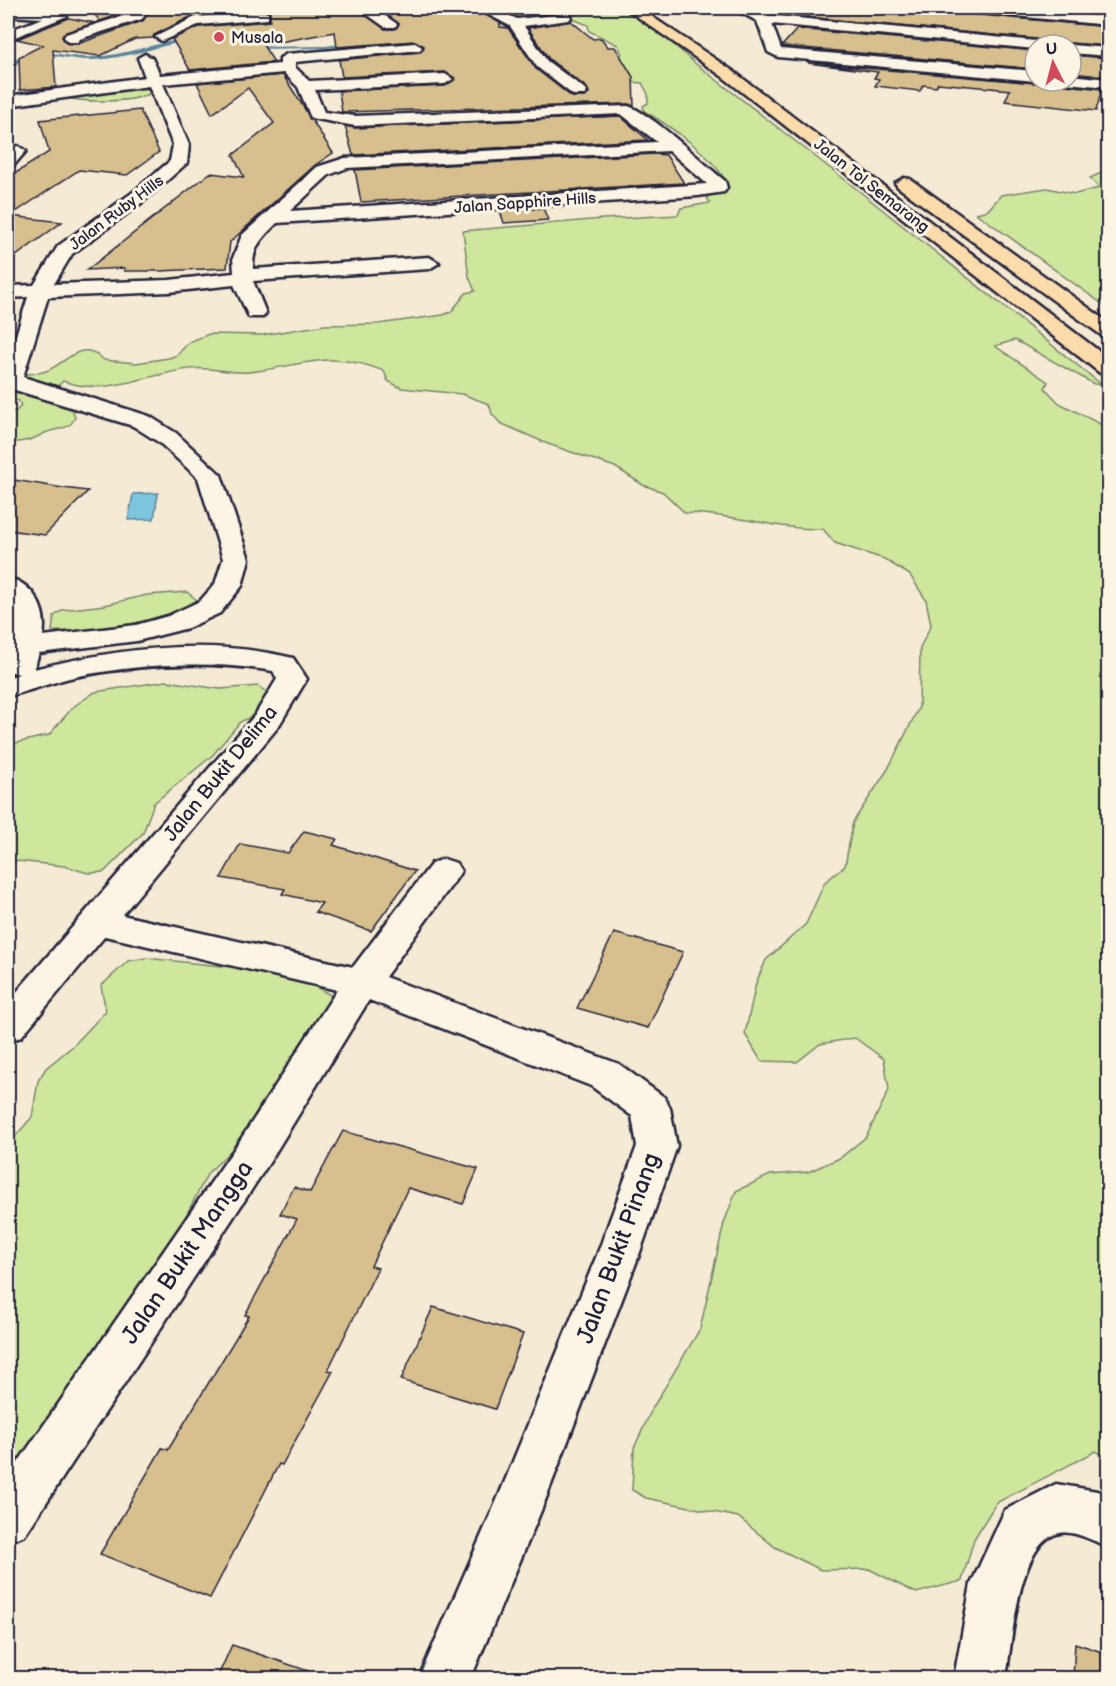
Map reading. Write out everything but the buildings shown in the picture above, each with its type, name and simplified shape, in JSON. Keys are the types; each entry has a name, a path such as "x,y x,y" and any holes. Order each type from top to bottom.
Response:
{"highway":[{"name":"Jalan Tol Semarang","path":"631,8 728,74 1108,368"},
{"path":"655,8 780,92"},
{"name":"Jalan Tol Semarang","path":"886,170 1108,331"}],"street":[{"path":"135,8 154,8"},
{"path":"73,39 71,37 137,16 140,12 135,8"},
{"path":"365,8 390,24"},
{"path":"739,8 763,19 1023,44"},
{"path":"971,8 988,8"},
{"path":"977,8 1051,31 1108,21"},
{"path":"992,8 1071,8"},
{"path":"8,12 27,9 60,16 8,36"},
{"path":"492,13 515,23 559,19 564,17 561,9"},
{"path":"162,37 195,21 257,12 277,27"},
{"path":"763,19 775,52 778,53 1023,71"},
{"path":"515,23 542,64 579,92"},
{"path":"12,100 156,80 288,68 288,57 415,47"},
{"path":"1083,50 1108,52"},
{"path":"320,54 328,85"},
{"name":"Jalan Ruby Hills","path":"9,382 40,291 65,250 138,197 178,164 181,145 156,100 156,80 145,58"},
{"name":"Jalan Sapphire Hills","path":"269,218 717,188 719,185 632,112 622,109 355,121 329,119 317,115 304,86 288,68"},
{"path":"304,86 445,79"},
{"path":"1083,81 1108,83"},
{"path":"12,100 127,101"},
{"path":"256,313 244,278 243,258 249,239 269,218 323,171 345,163 674,146"},
{"path":"8,292 201,284 244,278 429,263"},
{"path":"9,382 141,421 168,438 209,475 236,559 228,586 210,607 178,622 137,633 26,646"},
{"path":"8,586 26,602 30,628 12,687"},
{"name":"Jalan Bukit Delima","path":"8,1027 267,720 292,679 283,664 249,656 181,656 111,662 12,687"},
{"name":"Jalan Bukit Mangga","path":"8,1518 255,1151 361,982 444,871"},
{"path":"97,922 361,982"},
{"name":"Jalan Bukit Pinang","path":"361,982 605,1076 650,1108 657,1146 601,1299 519,1506 446,1678"},
{"path":"980,1678 996,1584 1022,1527 1056,1508 1097,1515 1108,1522"}],"green space":[{"path":"619,8 634,16 671,42 1102,385 1094,384 1015,340 995,346 1048,382 1045,388 1059,403 1108,428 1108,1458 1096,1451 996,1503 974,1539 962,1581 916,1593 869,1569 821,1570 775,1547 738,1517 646,1498 632,1490 634,1448 653,1407 700,1329 724,1223 736,1191 770,1175 808,1172 840,1158 866,1137 889,1090 884,1059 855,1038 820,1044 797,1062 761,1061 745,1034 756,983 766,960 806,924 825,882 845,866 853,822 888,769 919,707 920,648 931,625 926,600 910,575 884,559 835,543 823,529 806,529 685,513 663,492 643,485 615,467 548,444 500,423 492,414 489,404 462,394 401,388 388,381 384,371 347,361 316,361 249,372 189,369 111,386 95,387 63,381 52,392 72,409 75,418 72,422 65,427 32,439 8,442 8,413 16,411 21,406 19,401 8,398 8,375 46,371 81,351 96,354 104,360 136,363 177,355 189,342 209,334 262,335 325,325 378,324 443,315 451,312 466,293 475,291 469,277 463,231 678,215 681,208 710,203 706,196 727,189 728,186 722,175 703,153 644,111 643,106 648,103 648,94 642,83 630,82 618,45 589,31 588,25 573,19 500,23 460,11"},
{"path":"144,88 151,93 132,99 95,101 63,97"},
{"path":"1108,170 1108,308 976,213 988,210 1001,195 1047,188 1075,194 1099,188 1090,178"},
{"path":"187,592 197,600 171,614 151,620 106,628 52,631 54,616 63,610 105,605 147,595"},
{"path":"166,681 220,689 258,686 266,692 265,710 240,722 212,756 154,803 143,833 104,872 88,873 64,866 8,860 8,745 49,735 73,707 95,692"},
{"path":"146,958 267,971 304,980 332,996 332,1001 301,1050 260,1105 248,1134 208,1173 162,1262 8,1493 8,1145 32,1117 38,1081 46,1068 74,1045 106,1011 101,986 128,961"}],"water":[{"path":"158,493 154,519 128,520 133,494"}],"waterway":[{"path":"491,16 567,8"},
{"path":"8,73 18,59 30,54 93,59 185,40"},
{"path":"251,48 325,47 349,44"}],"place":[{"name":"Musala","path":"219,37"}]}
